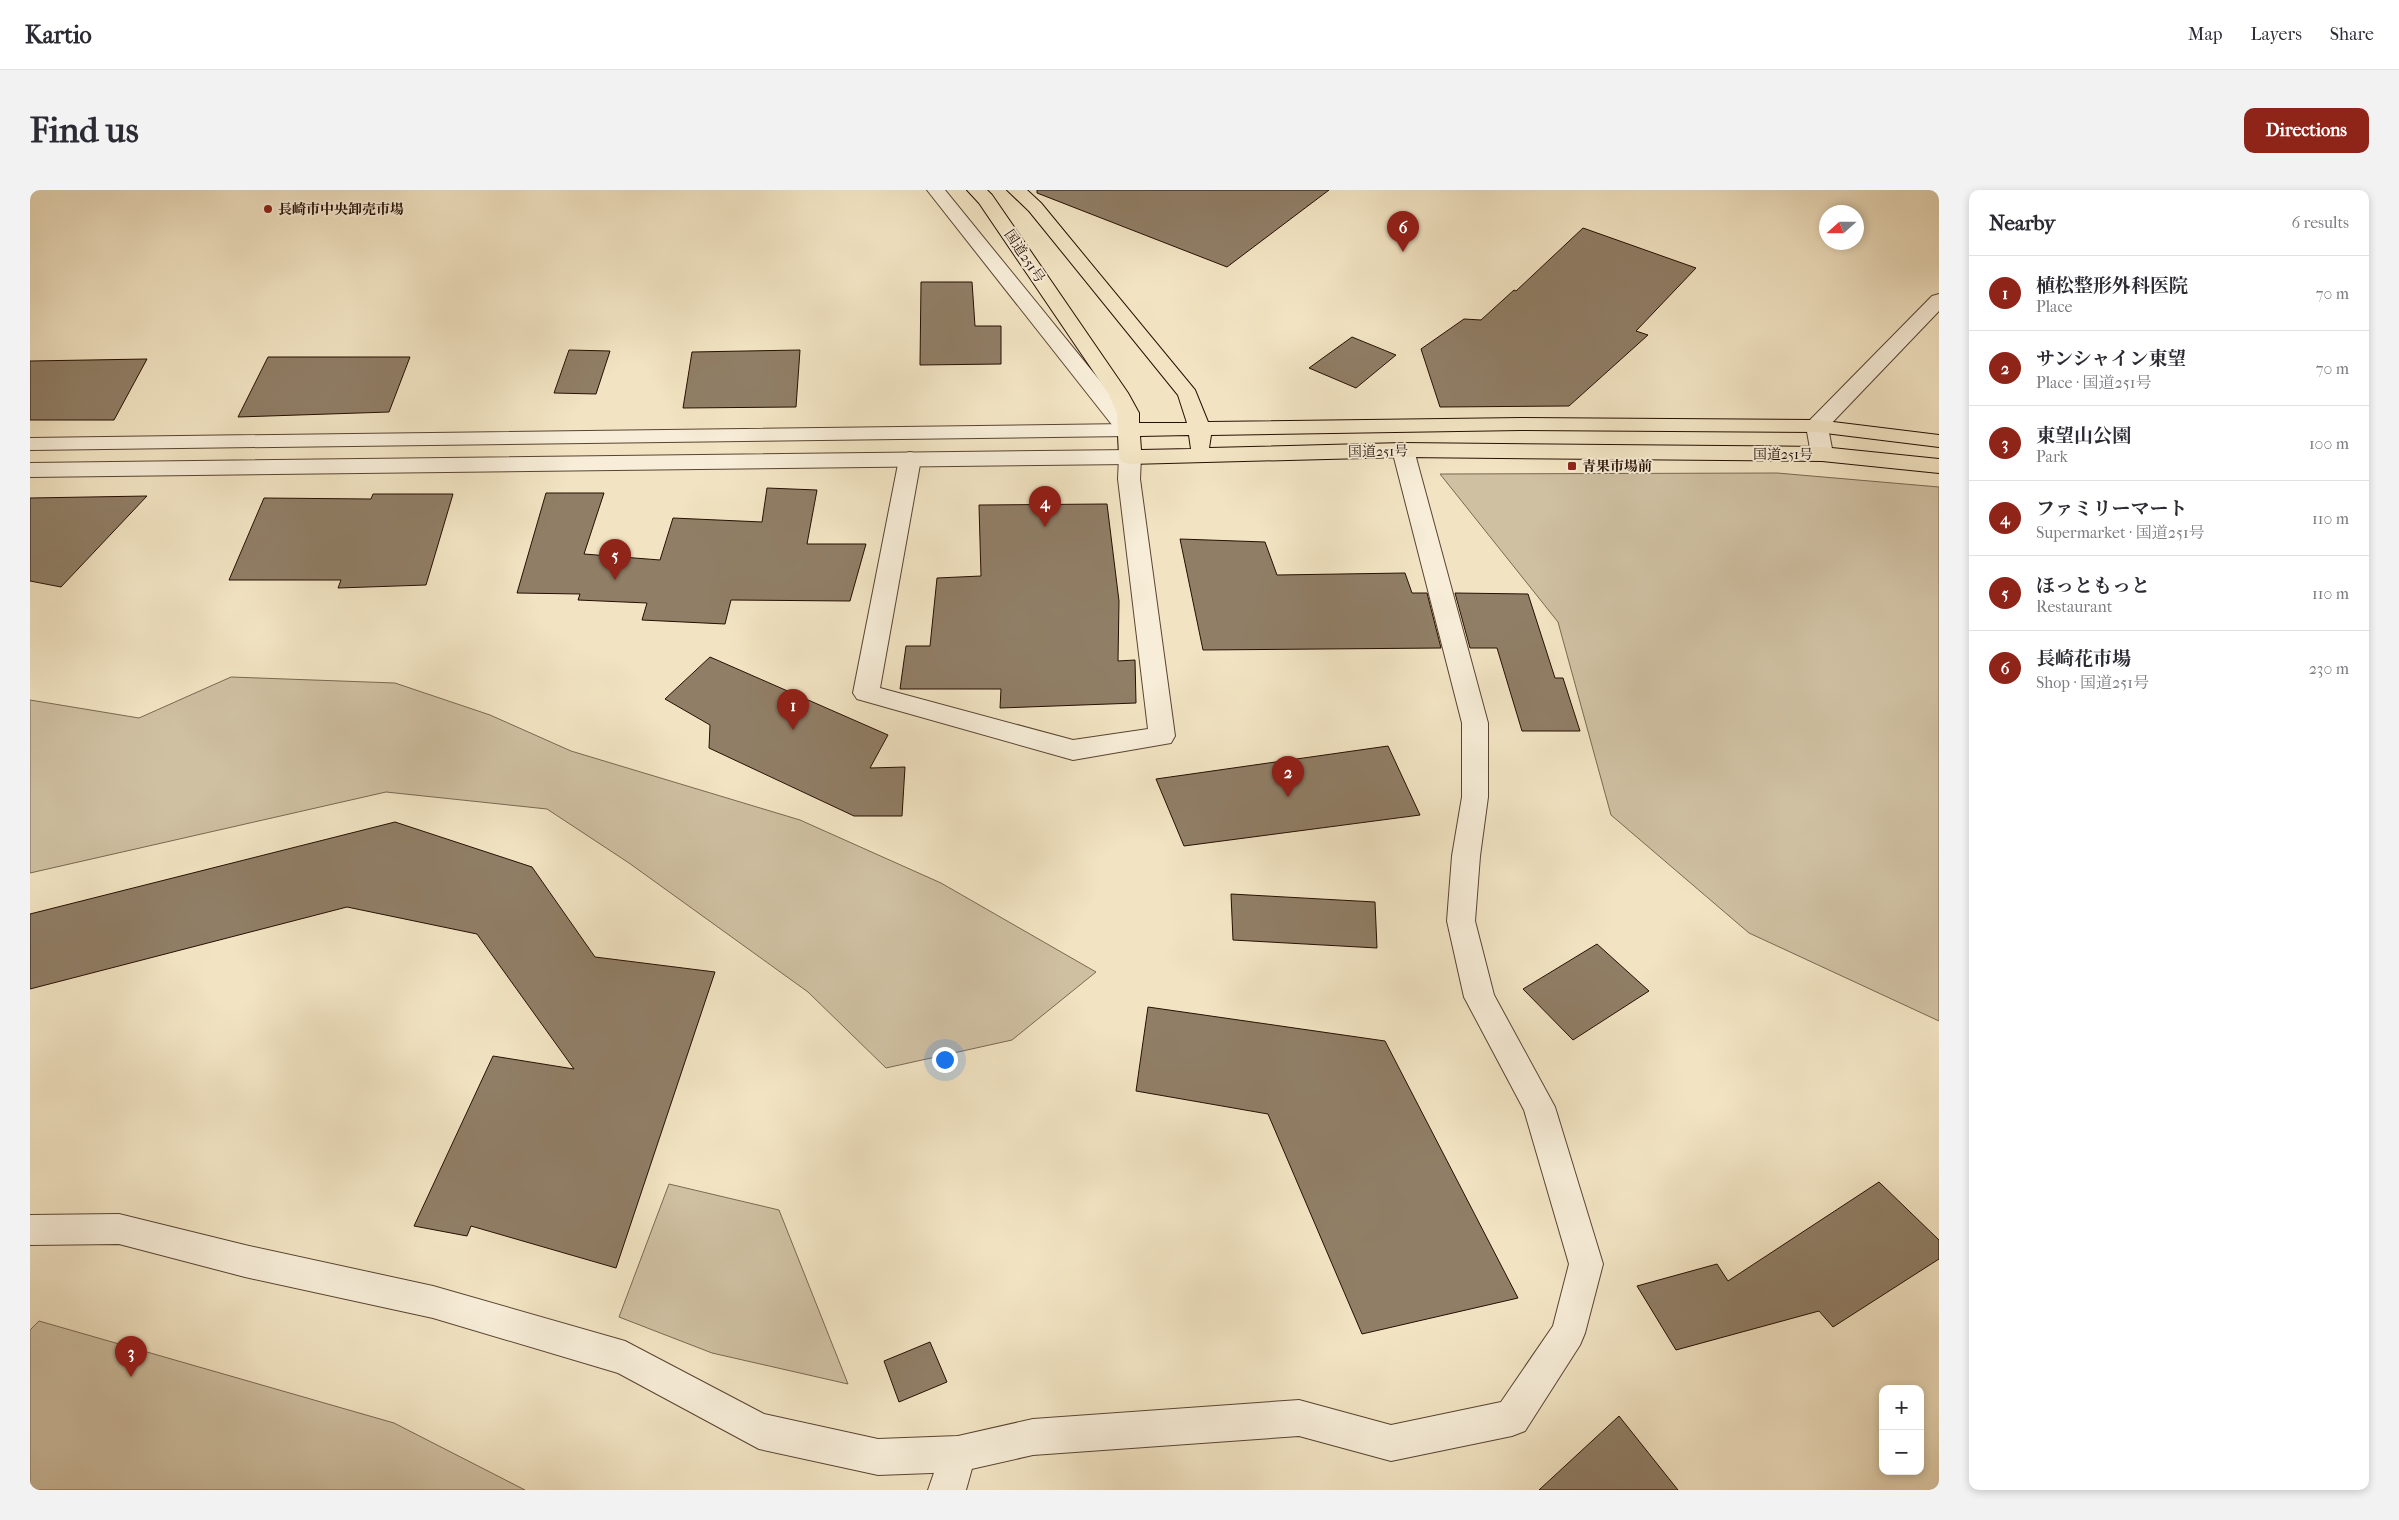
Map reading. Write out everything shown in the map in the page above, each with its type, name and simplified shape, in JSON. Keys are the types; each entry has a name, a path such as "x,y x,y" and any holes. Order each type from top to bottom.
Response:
{"highway":[{"name":"国道251号","path":"976,190 986,199 1118,393 1128,414 1130,457 1403,450 1822,454 1939,466"},
{"path":"1016,190 1035,207 1188,394 1200,429 1200,456"},
{"name":"国道251号","path":"1128,430 1512,424 1817,426 1939,441"}],"street":[{"path":"936,190 1128,430"},
{"path":"1822,454 1817,426 1939,300"},
{"path":"30,444 1128,430"},
{"path":"30,1230 119,1229 245,1261 433,1302 625,1358 759,1431 878,1457 958,1454 1033,1437 1298,1418 1391,1443 1512,1418 1568,1333 1586,1264 1539,1107 1480,997 1461,920 1466,856 1475,797 1475,723 1403,450"},
{"path":"30,470 910,459 1130,457 1129,479 1162,736 1073,750 866,693 910,459"},
{"path":"946,1490 958,1454"}],"shaded area":[{"path":"1777,473 1939,487 1939,1021 1749,933 1611,815 1558,622 1440,474"},
{"path":"231,677 395,683 490,715 571,751 800,820 941,883 1096,972 1012,1040 886,1068 808,992 629,863 547,809 386,792 30,873 30,700 139,718"},
{"path":"669,1184 779,1210 848,1384 712,1353 619,1317"},
{"path":"39,1321 394,1423 525,1490 30,1490 30,1330"}],"building":[{"path":"1037,190 1329,190 1227,267 1037,193"},
{"path":"1583,228 1696,268 1636,331 1648,335 1569,406 1440,407 1421,349 1464,319 1481,320 1514,290 1516,291"},
{"path":"921,282 972,282 975,326 1001,326 1001,364 920,365"},
{"path":"1352,337 1396,355 1356,388 1309,368"},
{"path":"569,350 610,351 596,394 554,393"},
{"path":"800,350 796,407 683,408 692,352"},
{"path":"268,357 410,357 389,412 238,417"},
{"path":"147,359 114,420 30,420 30,361"},
{"path":"767,488 817,490 807,544 866,544 850,601 731,600 725,624 642,620 647,603 578,600 580,594 517,593 546,493 604,493 584,554 660,560 673,518 762,522"},
{"path":"373,494 453,494 426,585 338,588 341,580 229,580 264,498 371,499"},
{"path":"147,496 61,587 30,581 30,498"},
{"path":"1107,504 1119,601 1118,661 1135,660 1136,703 1000,708 1001,689 900,689 906,646 930,646 937,578 981,576 979,505"},
{"path":"1180,539 1265,542 1277,575 1405,573 1412,593 1427,593 1441,648 1203,650"},
{"path":"1455,593 1528,594 1555,678 1563,678 1580,731 1522,731 1497,648 1470,648"},
{"path":"710,657 888,735 870,768 905,767 902,816 854,816 709,748 710,725 665,699"},
{"path":"1388,746 1420,815 1184,846 1156,779"},
{"path":"395,822 532,867 595,957 715,972 616,1268 471,1226 467,1236 414,1226 493,1056 574,1069 477,934 347,907 30,989 30,914"},
{"path":"1231,894 1375,902 1377,948 1233,940"},
{"path":"1597,944 1649,991 1573,1040 1523,989"},
{"path":"1148,1007 1385,1041 1518,1298 1362,1334 1268,1114 1136,1091"},
{"path":"1879,1182 1939,1240 1939,1259 1833,1327 1819,1311 1676,1350 1637,1286 1717,1264 1728,1281"},
{"path":"930,1342 947,1382 899,1402 884,1361"},
{"path":"1619,1416 1678,1490 1539,1490"}],"place":[{"name":"長崎市中央卸売市場","path":"268,209"},
{"name":"長崎花市場","path":"1403,252"},
{"name":"青果市場前","path":"1572,466"},
{"name":"ファミリーマート","path":"1045,527"},
{"name":"ほっともっと","path":"615,580"},
{"name":"植松整形外科医院","path":"793,730"},
{"name":"サンシャイン東望","path":"1288,797"},
{"name":"東望山公園","path":"131,1377"}]}
